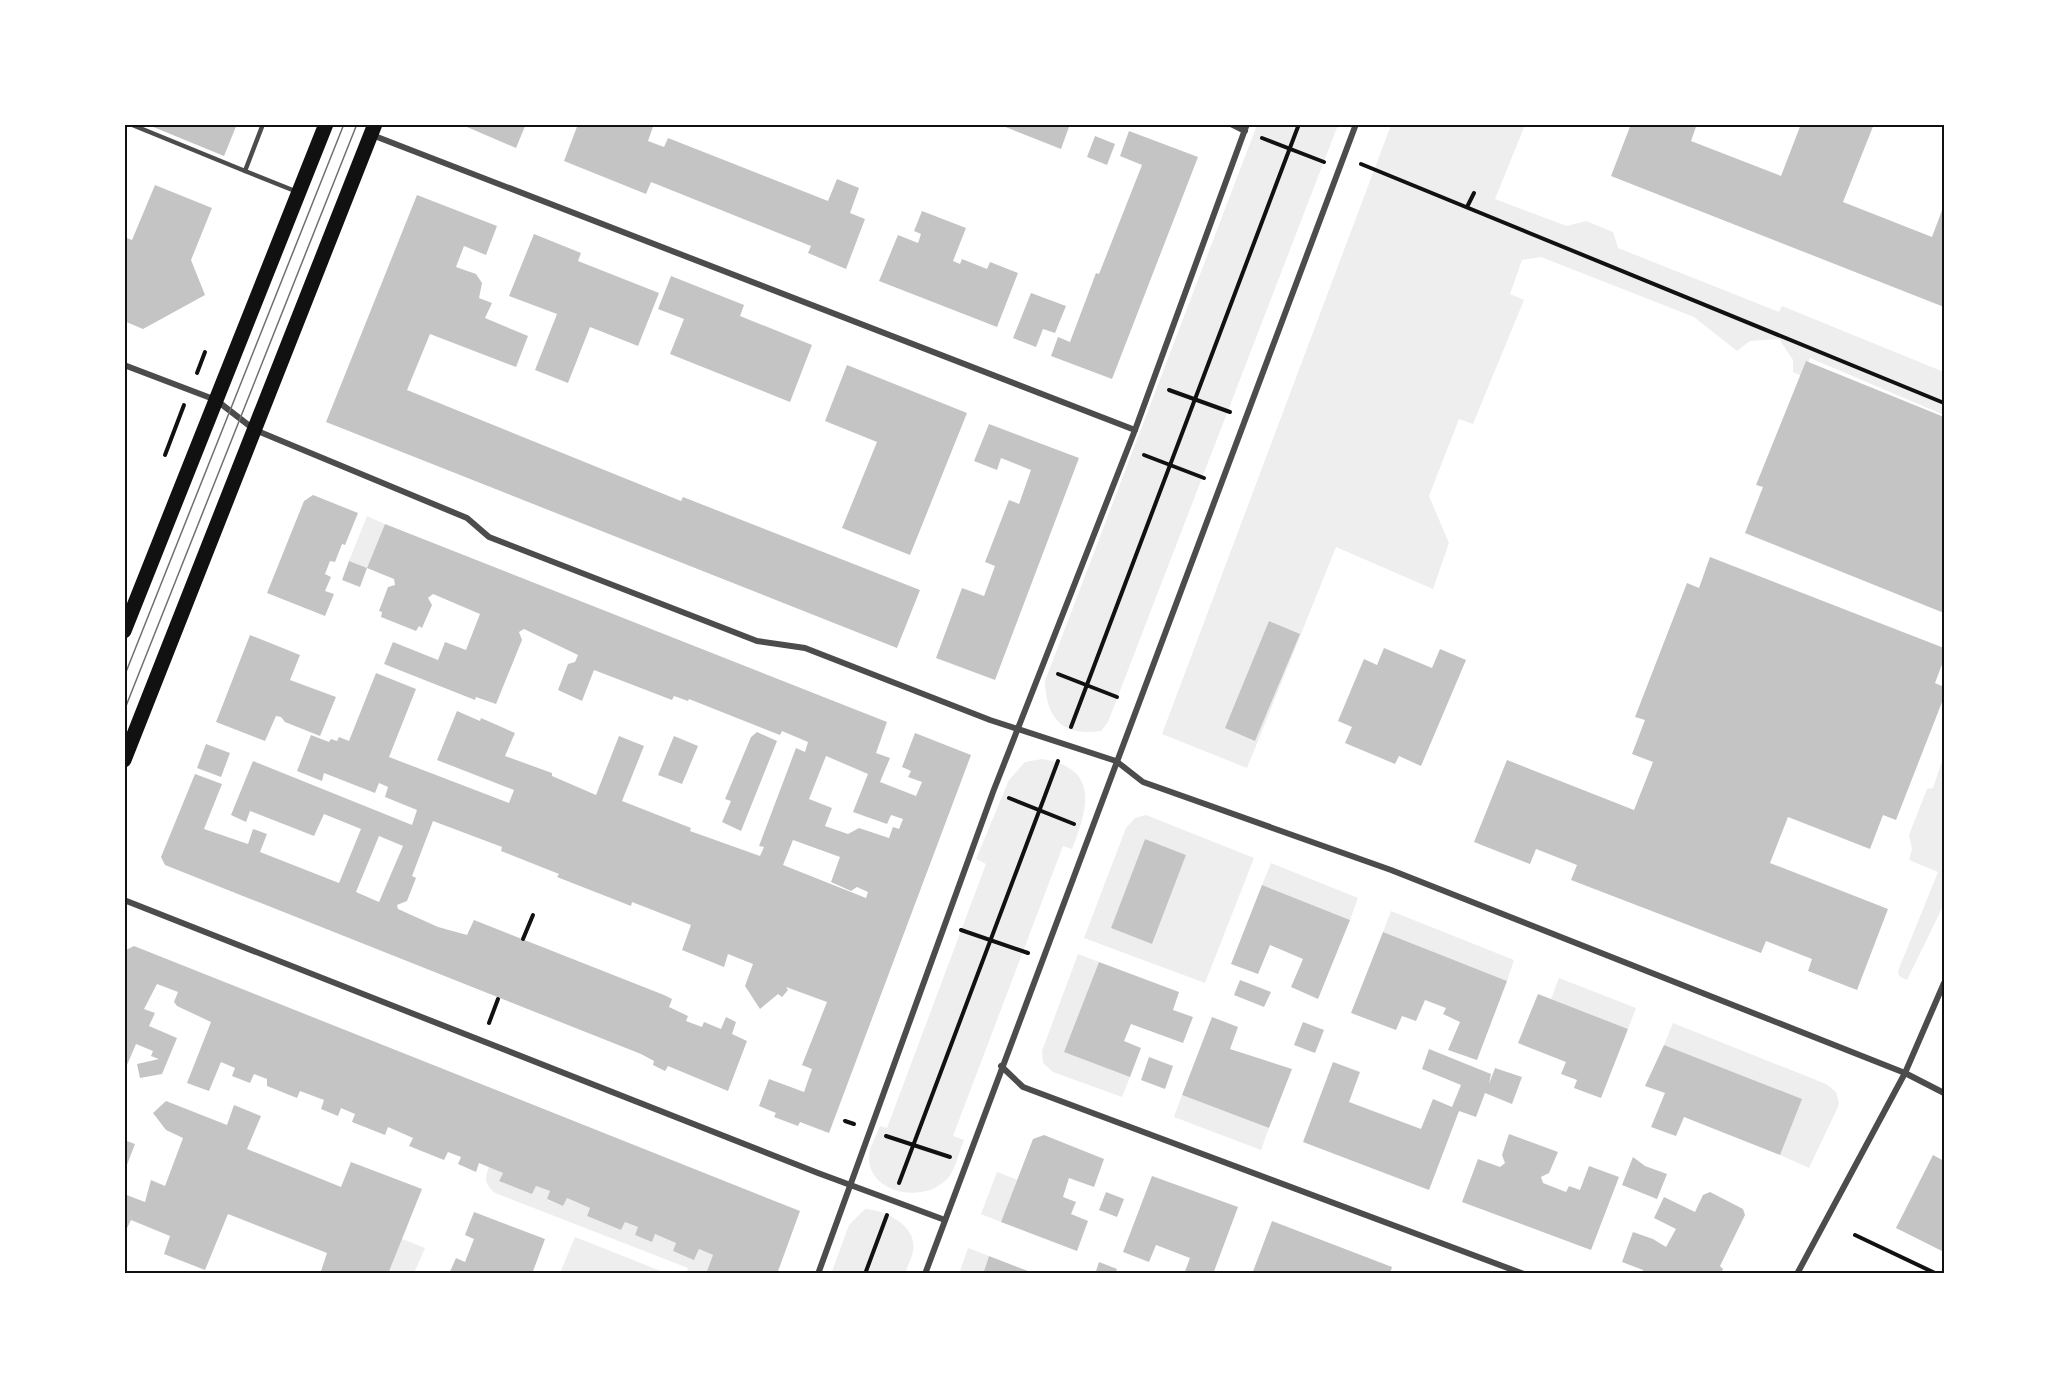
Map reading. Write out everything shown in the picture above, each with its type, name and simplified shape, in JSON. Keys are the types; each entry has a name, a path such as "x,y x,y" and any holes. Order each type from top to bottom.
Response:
{"main road":[{"path":"124,632 326,124"},
{"path":"124,760 374,129"}],"street":[{"path":"818,1274 1017,729 1135,430 1246,128 1231,124"},
{"path":"925,1274 1244,417 1356,124"},
{"path":"374,129 1135,430"},
{"path":"124,365 216,400 255,430 467,518 489,537 757,641 805,648 1017,729 1116,761 1143,782 1391,870 1905,1073 1944,1093"},
{"path":"124,900 892,1202 945,1220"},
{"path":"1797,1274 1905,1073 1944,983"},
{"path":"1001,1066 1023,1087 1524,1274"}],"lane":[{"path":"130,124 299,193"},
{"path":"245,171 263,124"}],"path":[{"path":"1070,730 1299,124"},
{"path":"1246,128 1290,149 1339,168"},
{"path":"1361,164 1944,403"},
{"path":"1467,207 1474,193"},
{"path":"1167,389 1244,417"},
{"path":"1142,455 1219,484"},
{"path":"1049,671 1118,697"},
{"path":"865,1274 1058,761"},
{"path":"1002,795 1081,826"},
{"path":"522,939 532,915"},
{"path":"481,1041 498,999"},
{"path":"844,1121 966,1162"},
{"path":"1855,1235 1937,1274"}],"shaded area":[{"path":"1257,125 1338,125 1108,722 1101,731 1087,732 1066,728 1053,715 1046,694 1045,681"},
{"path":"1391,125 1525,125 1495,199 1567,226 1586,221 1613,232 1618,248 1779,312 1782,306 1944,372 1944,415 1810,358 1804,377 1793,372 1793,360 1779,339 1750,341 1737,351 1694,317 1541,257 1522,260 1510,294 1524,300 1473,424 1459,419 1429,496 1449,543 1433,589 1336,547 1247,768 1162,734"},
{"path":"367,516 385,524 367,568 349,561"},
{"path":"1944,745 1944,904 1907,980 1899,976 1898,971 1938,872 1909,860 1912,849 1909,835 1927,789 1933,788 1943,758"},
{"path":"1042,759 1061,764 1073,771 1081,781 1085,792 1085,805 1078,834 1072,849 1063,846 953,1136 964,1140 953,1170 948,1178 938,1186 925,1191 912,1193 887,1187 871,1169 870,1149 880,1126 887,1128 986,864 976,859 1009,780 1025,762"},
{"path":"1146,815 1254,858 1205,983 1084,938 1126,828 1135,818","holes":["1145,839 1186,855 1152,944 1111,928"]},
{"path":"1271,863 1358,898 1350,920 1262,885"},
{"path":"1391,911 1514,960 1507,981 1383,932"},
{"path":"1078,954 1099,962 1065,1052 1130,1077 1122,1097 1053,1072 1043,1063 1042,1051"},
{"path":"1559,978 1636,1008 1628,1029 1551,999"},
{"path":"1673,1023 1826,1084 1836,1092 1839,1103 1837,1109 1809,1168 1780,1155 1801,1099 1664,1045"},
{"path":"1182,1095 1269,1128 1261,1150 1174,1117"},
{"path":"489,1167 503,1173 499,1180 532,1193 536,1186 550,1191 547,1200 563,1206 567,1198 590,1208 587,1216 621,1230 625,1222 638,1227 635,1235 652,1241 655,1234 676,1243 673,1251 694,1259 699,1249 713,1255 707,1271 709,1273 686,1273 688,1268 495,1193 486,1182"},
{"path":"997,1172 1018,1180 1001,1222 981,1214"},
{"path":"865,1209 890,1216 905,1227 910,1234 913,1251 905,1273 831,1274 849,1225"},
{"path":"575,1237 666,1273 560,1273"},
{"path":"402,1239 425,1248 414,1273 388,1274"},
{"path":"968,1248 989,1256 983,1273 959,1274"}],"building":[{"path":"146,124 237,124 224,156"},
{"path":"460,124 526,124 516,148"},
{"path":"578,124 654,124 648,141 664,147 668,138 828,201 837,179 859,188 850,213 865,219 846,269 808,253 811,246 651,182 646,194 564,161"},
{"path":"998,124 1070,124 1061,149"},
{"path":"1631,124 1697,124 1691,141 1781,176 1801,124 1874,124 1843,202 1932,237 1944,205 1944,307 1611,176"},
{"path":"1129,131 1198,157 1112,379 1051,356 1058,337 1070,342 1096,273 1099,274 1142,165 1120,156"},
{"path":"1095,136 1115,144 1107,165 1087,157"},
{"path":"155,185 212,208 191,260 205,295 143,329 124,321 124,237 132,240"},
{"path":"417,195 497,226 486,255 464,246 456,267 476,274 482,283 479,298 492,303 485,318 528,336 516,367 430,334 407,390 681,501 683,497 920,590 897,648 326,422"},
{"path":"922,211 966,228 953,261 960,264 962,259 987,269 990,262 1018,273 997,327 879,281 898,235 918,243 921,234 914,231"},
{"path":"534,234 581,253 578,261 659,293 638,346 590,327 568,383 535,370 557,314 509,296"},
{"path":"671,276 744,305 740,316 812,345 790,402 670,354 684,319 658,309"},
{"path":"1031,293 1066,306 1055,333 1043,329 1036,347 1013,338"},
{"path":"1806,361 1944,417 1944,613 1745,533 1763,487 1756,485"},
{"path":"847,365 967,413 910,555 842,528 877,442 825,421"},
{"path":"989,424 1079,458 995,680 936,658 962,588 984,596 995,566 985,562 1009,500 1019,504 1031,470 1001,458 997,470 974,461"},
{"path":"313,495 358,513 345,545 342,544 335,562 330,561 325,574 331,577 325,591 334,594 325,616 267,593 304,501"},
{"path":"385,524 887,722 876,753 890,758 880,782 916,796 922,782 908,777 911,771 902,767 915,733 971,755 829,1133 800,1122 798,1126 774,1117 776,1113 759,1106 769,1079 804,1092 812,1069 802,1065 827,1002 786,987 788,990 782,997 778,994 760,1009 745,986 753,964 728,954 724,967 682,950 691,925 632,902 631,906 557,877 559,874 501,851 502,847 433,821 412,876 416,878 407,901 397,905 398,909 438,927 467,935 474,920 664,995 672,999 669,1007 688,1016 686,1021 702,1027 704,1022 721,1029 726,1017 736,1022 732,1034 747,1041 728,1091 668,1066 665,1071 653,1065 654,1061 641,1054 165,865 161,857 195,774 222,784 204,829 248,844 253,829 267,834 260,852 339,883 361,829 324,814 314,836 250,811 246,822 231,815 253,761 412,825 417,810 385,797 388,787 379,783 375,793 324,773 322,781 297,771 311,735 329,742 331,739 337,741 339,737 349,741 376,673 416,689 389,757 509,803 514,790 437,760 457,711 480,721 481,718 515,733 505,756 552,773 552,776 596,795 619,736 644,746 622,801 691,828 690,831 760,856 764,847 759,846 796,748 805,752 808,742 782,731 780,735 689,699 688,701 674,696 672,700 594,670 582,701 558,690 568,664 575,662 578,655 524,629 519,632 522,640 496,704 476,697 475,700 384,664 393,642 438,660 445,642 466,650 480,614 433,594 428,598 432,605 422,628 419,626 416,631 381,617 382,612 379,611 388,587 395,585 394,579 367,568","holes":["826,756 868,774 853,812 887,824 891,815 903,819 899,829 893,827 889,838 859,828 848,834 825,826 832,808 809,799","379,836 403,846 379,902 356,892","793,840 840,857 831,882 851,891 857,887 868,892 866,898 783,865"]},
{"path":"1710,557 1944,648 1944,659 1935,683 1944,687 1944,697 1896,820 1883,815 1870,849 1788,817 1770,863 1888,909 1857,990 1808,971 1812,959 1766,941 1761,953 1571,880 1577,865 1536,849 1530,864 1474,842 1507,760 1634,810 1653,762 1632,754 1645,720 1635,717 1687,583 1699,588"},
{"path":"349,561 367,568 360,587 342,580"},
{"path":"1269,621 1300,634 1255,741 1225,728"},
{"path":"250,635 300,655 290,680 336,697 320,736 276,716 265,741 216,722"},
{"path":"1384,648 1432,668 1440,649 1466,660 1421,766 1399,756 1395,764 1345,743 1352,727 1338,721 1364,659 1377,665"},
{"path":"757,732 777,741 741,831 722,822 731,801 725,799 751,737"},
{"path":"674,736 698,746 682,784 658,775"},
{"path":"206,744 230,753 221,777 197,768"},
{"path":"1145,839 1186,855 1152,944 1111,928"},
{"path":"1262,885 1350,920 1318,999 1291,987 1303,959 1270,945 1258,974 1231,964"},
{"path":"1383,932 1507,981 1477,1060 1448,1050 1460,1022 1443,1014 1446,1008 1425,1000 1416,1021 1402,1016 1396,1030 1351,1013"},
{"path":"134,946 800,1211 777,1274 709,1274 707,1271 713,1255 699,1249 694,1260 673,1251 676,1243 655,1234 652,1242 635,1235 638,1227 625,1222 621,1230 587,1216 590,1208 567,1198 563,1206 547,1199 550,1191 536,1186 532,1194 499,1181 503,1173 479,1163 476,1172 458,1164 461,1157 448,1152 444,1160 409,1146 413,1138 388,1127 385,1135 352,1122 355,1114 341,1108 338,1116 321,1109 324,1100 300,1091 297,1098 267,1086 267,1079 254,1074 250,1083 232,1076 235,1068 221,1062 209,1091 187,1083 211,1022 177,1006 174,1002 178,992 157,984 144,1009 155,1013 149,1026 177,1038 162,1074 140,1078 137,1064 159,1059 151,1056 153,1051 136,1044 124,1072 124,951"},
{"path":"1099,962 1179,992 1173,1010 1193,1017 1183,1043 1131,1024 1124,1041 1141,1048 1130,1077 1064,1052"},
{"path":"1240,980 1271,992 1264,1007 1234,995"},
{"path":"1538,994 1628,1029 1601,1098 1574,1088 1577,1080 1561,1074 1566,1062 1518,1043"},
{"path":"1212,1017 1238,1027 1230,1049 1292,1069 1269,1128 1182,1095"},
{"path":"1303,1022 1324,1030 1315,1053 1294,1045"},
{"path":"1664,1045 1802,1099 1780,1155 1684,1117 1676,1136 1651,1127 1665,1093 1645,1086"},
{"path":"1429,1049 1491,1074 1489,1084 1495,1068 1522,1077 1512,1104 1485,1093 1476,1117 1459,1111 1429,1190 1303,1142 1333,1062 1360,1072 1349,1102 1421,1129 1433,1099 1452,1107 1461,1085 1422,1069"},
{"path":"1149,1057 1173,1066 1165,1089 1141,1080"},
{"path":"166,1101 227,1125 234,1105 261,1116 247,1149 341,1187 351,1162 422,1189 388,1274 320,1274 327,1253 228,1214 205,1270 164,1254 170,1236 131,1220 124,1234 124,1194 145,1202 151,1180 165,1186 183,1138 166,1130 153,1113"},
{"path":"1509,1134 1558,1152 1549,1173 1541,1177 1543,1183 1566,1192 1569,1186 1580,1190 1589,1166 1619,1177 1591,1250 1462,1202 1478,1159 1500,1167 1505,1163 1502,1155"},
{"path":"1044,1135 1104,1159 1094,1187 1069,1178 1063,1197 1076,1202 1071,1214 1088,1221 1077,1251 1001,1222 1033,1139"},
{"path":"124,1140 135,1144 125,1170 124,1170"},
{"path":"1933,1155 1944,1161 1944,1252 1896,1228"},
{"path":"1633,1157 1645,1166 1667,1174 1657,1199 1622,1185"},
{"path":"1152,1176 1238,1207 1213,1274 1184,1274 1190,1258 1156,1245 1149,1262 1123,1252"},
{"path":"1106,1192 1124,1199 1117,1217 1099,1210"},
{"path":"1710,1192 1743,1209 1745,1215 1720,1266 1723,1269 1721,1274 1642,1274 1643,1270 1622,1262 1633,1232 1653,1239 1666,1247 1676,1229 1654,1218 1664,1197 1695,1212 1703,1195"},
{"path":"474,1212 545,1239 532,1274 449,1274 456,1258 465,1262 474,1239 465,1235"},
{"path":"1272,1221 1392,1267 1390,1274 1252,1274"},
{"path":"989,1256 1033,1273 1033,1274 983,1274"},
{"path":"1099,1262 1117,1269 1115,1274 1095,1274"}],"tram line":[{"path":"124,677 344,124"},
{"path":"124,711 357,124"}]}
